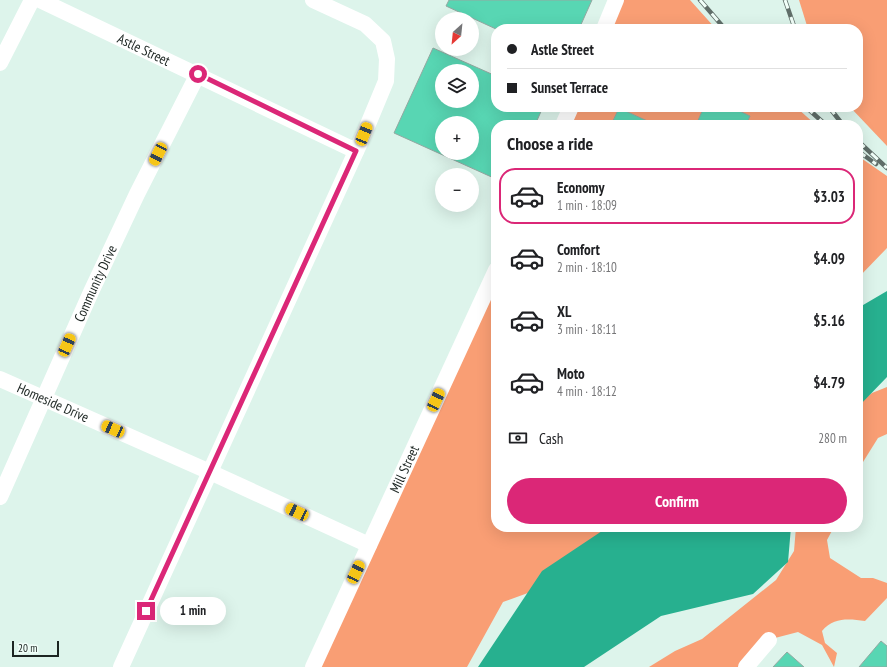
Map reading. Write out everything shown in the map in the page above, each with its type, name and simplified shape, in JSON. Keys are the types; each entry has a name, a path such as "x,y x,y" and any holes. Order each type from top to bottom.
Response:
{"street":[{"path":"0,63 6,38 32,0"},
{"name":"Astle Street","path":"40,0 198,74 356,151"},
{"path":"121,667 356,151 386,81 387,59 383,41 365,24 334,4 313,0"},
{"path":"606,24 616,0"},
{"name":"Community Drive","path":"0,497 137,194 198,74"},
{"name":"Mill Street","path":"313,667 491,281"},
{"name":"Homeside Drive","path":"0,379 210,472 369,545"},
{"path":"746,667 769,640"}],"shaded area":[{"path":"618,0 690,0 712,24 607,24"},
{"path":"799,0 887,0 887,146 855,112 863,112 863,24 806,24"},
{"path":"568,112 617,112 613,120 564,120"},
{"path":"628,112 702,112 698,120 645,120"},
{"path":"742,112 802,112 810,120 748,120 750,116"},
{"path":"863,159 887,176 887,248 863,273"},
{"path":"491,278 491,532 607,532 547,586 503,602 467,667 312,667"},
{"path":"887,291 887,377 863,402 863,305"},
{"path":"887,387 887,434 878,438 863,462 863,400 872,393"},
{"path":"600,532 791,532 788,562 753,594 661,616 584,667 478,667 542,571"},
{"path":"796,532 831,532 827,540 830,558 861,578 873,578 887,583 887,598 865,621 837,621 827,626 822,631 825,643 837,653 834,667 822,645 798,632 775,638 741,667 649,667 675,651 702,639 776,580 794,551"}],"building":[{"path":"449,0 592,0 581,24 491,24 491,27 479,21 479,12 459,12 446,6"},
{"path":"433,48 435,49 435,56 451,56 469,64 435,64 435,108 479,108 479,68 491,74 491,112 541,112 537,120 491,120 491,177 479,171 479,168 472,168 454,160 479,160 479,116 435,116 435,151 394,133"},
{"path":"617,112 628,112 645,120 613,120"},
{"path":"702,112 742,112 750,116 748,120 698,120"},
{"path":"881,641 887,646 887,667 859,667"},
{"path":"787,652 804,667 773,667"}],"railway":[{"path":"700,0 721,24"},
{"path":"785,0 793,24"},
{"path":"812,112 820,120"},
{"path":"833,112 839,120"},
{"path":"863,146 887,168"},
{"path":"863,155 876,164"}],"route":[{"path":"146,611 356,151 198,74"}]}
